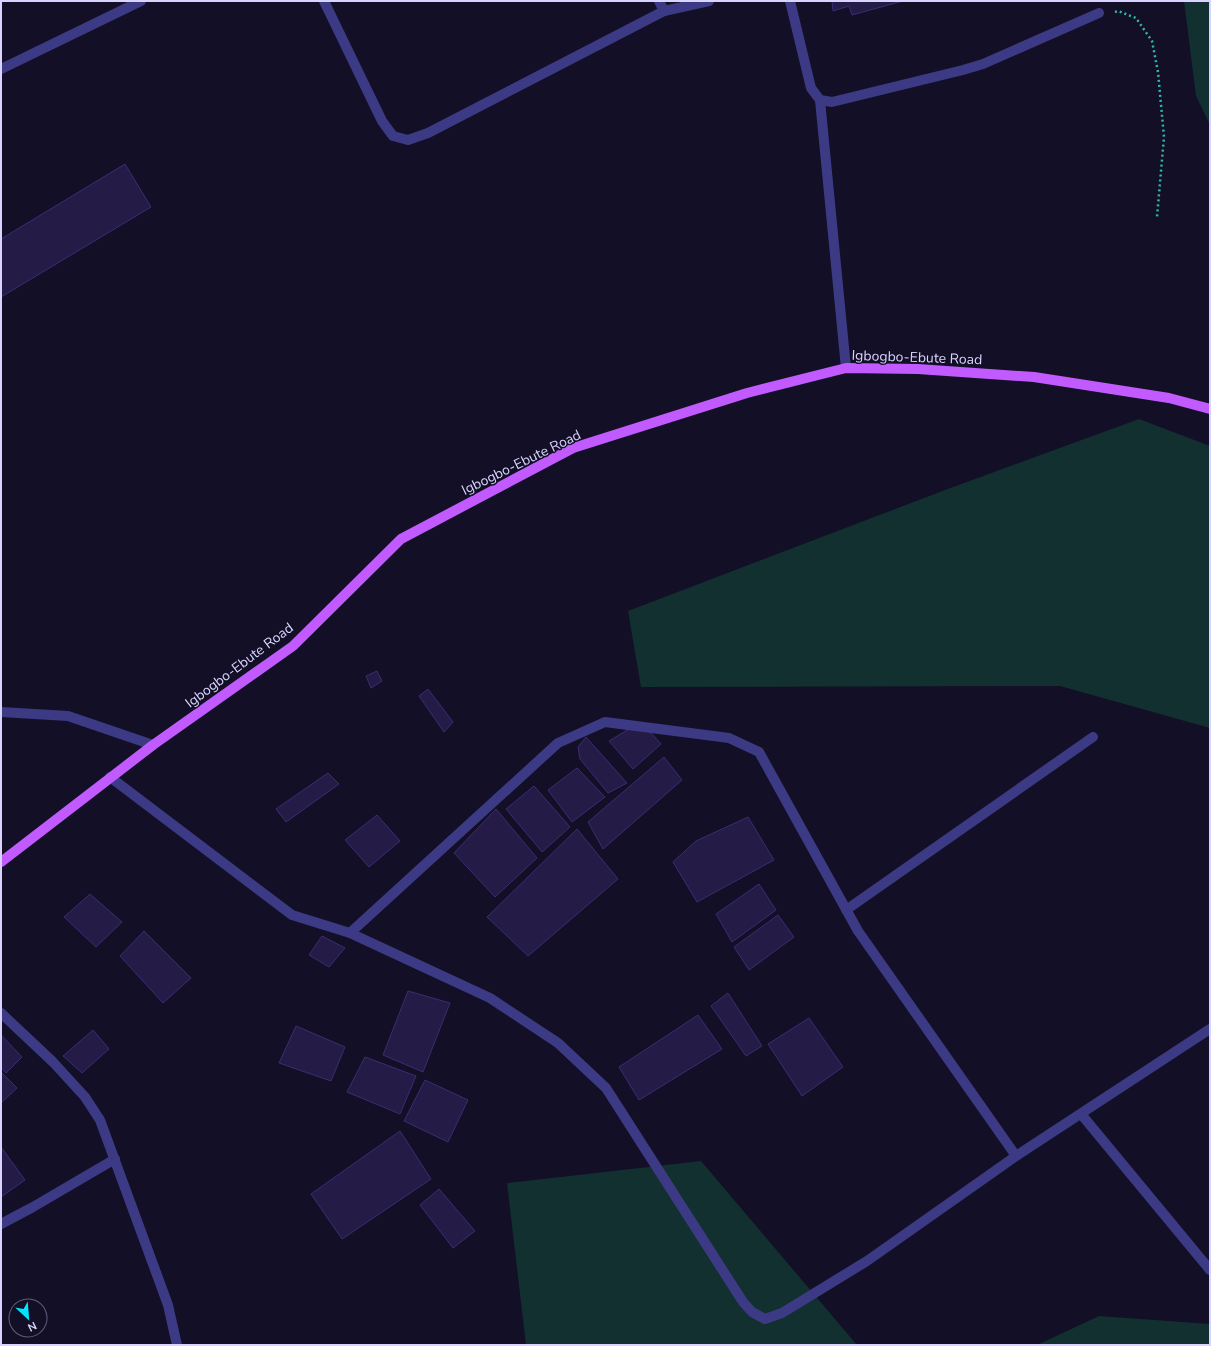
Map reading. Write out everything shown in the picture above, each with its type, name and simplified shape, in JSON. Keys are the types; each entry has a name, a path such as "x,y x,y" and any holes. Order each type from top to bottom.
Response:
{"main road":[{"name":"Igbogbo-Ebute Road","path":"1,862 153,745 292,646 400,539 573,448 747,393 846,368 918,369 1034,377 1169,398 1210,409"}],"street":[{"path":"1,69 141,1"},
{"path":"324,1 382,121 393,136 408,140 428,133 664,11 709,1"},
{"path":"659,1 664,11"},
{"path":"790,1 811,88 820,100 846,368"},
{"path":"820,100 832,102 983,64 1099,13"},
{"path":"1,712 68,716 153,745"},
{"path":"350,933 558,743 605,722 729,738 759,752 858,931 1016,1156"},
{"path":"846,910 1093,737"},
{"path":"110,777 292,915 350,933 490,998 558,1043 606,1088 743,1302 752,1312 765,1319 782,1313 867,1260 1016,1156 1210,1029"},
{"path":"1,1013 52,1062 85,1098 100,1120 168,1305 177,1345"},
{"path":"1081,1114 1210,1270"},
{"path":"1,1224 115,1159"}],"path":[{"path":"1099,13 1118,11 1136,18 1152,41 1158,72 1164,137 1157,217"}],"green space":[{"path":"1184,1 1210,1 1210,125 1196,96"},
{"path":"1139,419 1210,446 1210,728 1060,686 641,687 628,611 945,490"},
{"path":"701,1161 857,1345 526,1345 507,1183"},
{"path":"1099,1316 1210,1324 1210,1345 1037,1345"}],"building":[{"path":"832,1 903,1 852,15 849,6 833,11"},
{"path":"125,164 151,207 1,297 1,239"},
{"path":"377,671 382,681 371,688 366,676"},
{"path":"428,689 453,722 444,732 419,696"},
{"path":"634,726 651,733 661,744 633,769 609,741"},
{"path":"586,737 627,783 608,793 580,759 578,747"},
{"path":"664,757 682,780 603,849 588,822"},
{"path":"577,768 605,797 572,822 548,790"},
{"path":"328,773 339,784 286,822 276,809"},
{"path":"534,786 570,827 542,852 506,809"},
{"path":"496,809 537,858 495,897 454,853"},
{"path":"377,815 400,841 369,867 345,840"},
{"path":"748,817 774,860 697,902 673,862 696,841"},
{"path":"577,829 618,879 528,956 487,917"},
{"path":"759,884 776,910 732,942 716,914"},
{"path":"90,894 122,922 96,947 64,917"},
{"path":"778,915 794,937 749,970 734,947"},
{"path":"144,931 191,978 163,1003 120,956"},
{"path":"322,936 345,948 329,967 309,955"},
{"path":"408,991 450,1003 423,1072 383,1055"},
{"path":"728,993 762,1046 746,1056 711,1006"},
{"path":"698,1015 722,1049 639,1100 619,1067"},
{"path":"809,1018 843,1067 802,1096 768,1044"},
{"path":"296,1026 345,1047 331,1081 279,1063"},
{"path":"93,1030 109,1049 82,1073 63,1056"},
{"path":"1,1035 22,1057 6,1073 1,1067"},
{"path":"365,1057 416,1076 400,1114 347,1092"},
{"path":"1,1072 17,1088 1,1103"},
{"path":"425,1080 468,1100 448,1142 404,1121"},
{"path":"400,1131 431,1179 342,1239 311,1194"},
{"path":"1,1147 25,1180 1,1197"},
{"path":"439,1189 475,1231 453,1248 420,1205"}]}
